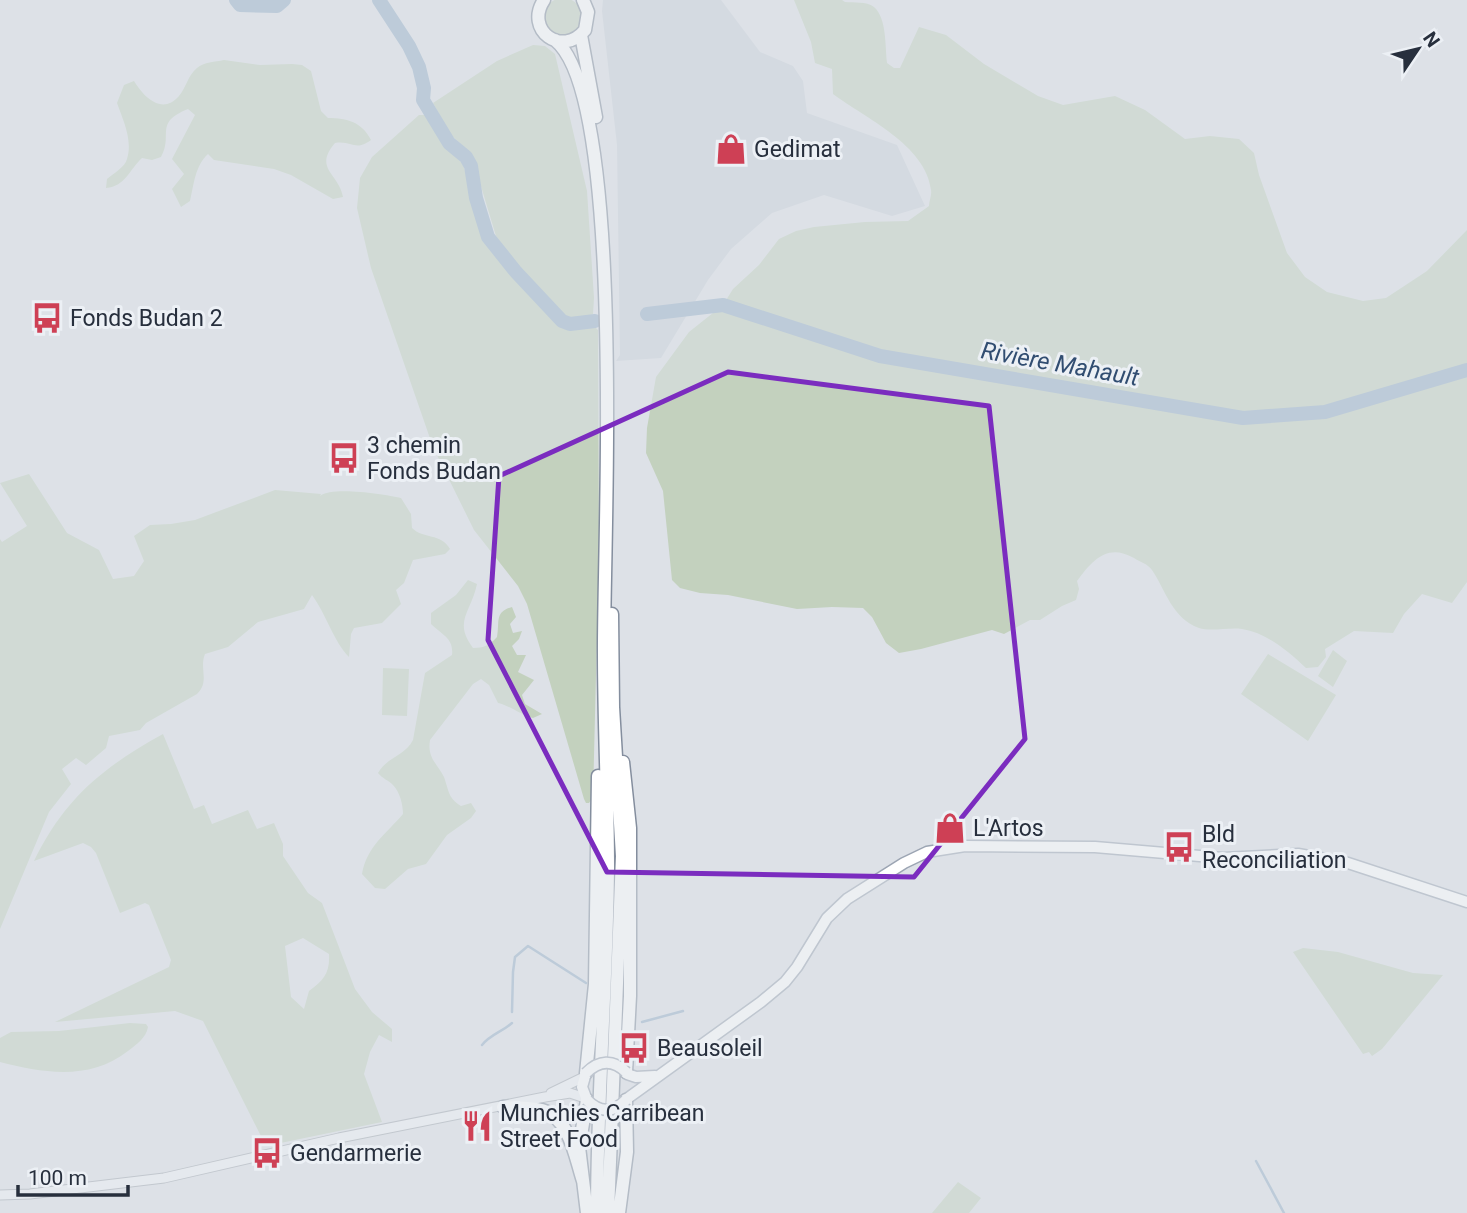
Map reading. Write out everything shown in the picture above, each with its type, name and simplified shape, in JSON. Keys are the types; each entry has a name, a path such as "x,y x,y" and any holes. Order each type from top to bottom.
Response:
{"highway":[{"path":"583,0 589,18 581,35 597,130 609,286 607,881 597,1213"},
{"path":"543,1 539,9 539,25 548,37 564,42 581,35"},
{"path":"555,40 568,54 586,107 596,168 603,253 609,707 622,856 608,1213"},
{"path":"609,707 621,752 630,828 627,1073"},
{"path":"585,1075 595,984 601,722 609,707"},
{"path":"586,1099 579,1147 587,1213"},
{"path":"619,1213 627,1152 627,1099"},
{"path":"503,1107 542,1110 558,1120 569,1139 583,1181"}],"main road":[{"path":"655,1076 636,1077 619,1066 606,1062 593,1066 585,1075 582,1087 586,1099 596,1108 607,1111 618,1108 655,1076 718,1034 785,982 827,918 847,900 904,863 927,852 965,846 1096,847 1223,858 1298,854 1348,863 1467,902"},
{"path":"627,1073 631,1084 627,1099"}],"street":[{"path":"545,1097 585,1075"},
{"path":"0,1195 164,1178 339,1138 545,1097 570,1093 586,1099"}],"highlighted area":[{"path":"728,372 989,406 1025,739 914,877 607,872 488,640 499,476"}],"shaded area":[{"path":"603,0 721,0 760,52 793,66 803,81 807,113 897,145 925,206 892,216 824,195 772,213 731,249 708,280 661,358 616,361 620,355 617,145"}],"green space":[{"path":"563,-2 576,4 582,17 576,30 563,36 550,30 544,17 550,4"},
{"path":"794,0 842,0 874,7 883,25 887,63 894,68 900,68 919,27 946,35 984,64 1038,96 1063,105 1115,96 1145,110 1185,139 1210,136 1239,139 1254,153 1259,175 1287,253 1305,277 1327,292 1363,301 1386,298 1427,271 1467,230 1467,582 1452,603 1422,594 1404,614 1393,633 1354,631 1325,649 1326,657 1318,667 1306,668 1284,649 1260,634 1242,629 1204,629 1190,623 1176,611 1150,568 1134,558 1116,552 1095,560 1083,573 1077,581 1079,589 1076,600 1040,620 1030,620 1004,634 992,630 899,653 886,643 872,617 863,608 797,609 680,588 672,580 663,491 646,453 647,428 656,377 689,332 723,305 733,289 759,265 779,239 814,227 908,221 929,206 931,190 927,174 918,159 892,134 833,94 832,69 815,63 811,42"},
{"path":"533,45 545,46 555,54 587,191 594,298 593,314 581,318 560,314 512,262 496,236 474,163 466,149 450,134 433,103 497,61"},
{"path":"224,60 260,65 302,65 311,71 321,111 328,118 348,120 363,129 371,140 361,145 335,143 326,159 329,171 343,197 333,199 291,175 274,169 214,160 208,154 198,170 190,201 181,207 172,189 184,174 172,159 195,115 188,109 171,119 161,157 152,160 142,158 123,181 106,188 107,179 124,165 129,152 127,130 117,103 124,85 134,81 148,98 166,104 179,96 197,68 206,63"},
{"path":"419,115 425,115 441,141 463,164 485,242 505,268 563,327 598,330 599,553 593,797 589,803 584,799 527,604 518,586 474,530 433,447 371,268 357,208 360,178 372,157"},
{"path":"29,474 67,533 99,550 113,579 134,576 144,561 134,536 150,525 195,520 275,490 321,494 320,496 335,492 359,492 401,498 411,514 412,528 421,534 437,538 450,549 445,554 413,560 404,583 396,590 401,604 382,623 354,628 349,657 312,595 304,609 258,622 228,647 205,654 203,685 197,694 146,723 140,730 109,736 106,748 86,765 76,758 62,769 71,784 49,812 0,929 0,539 2,542 27,526 0,483"},
{"path":"468,580 477,584 465,617 464,631 467,639 473,648 489,644 497,637 500,615 512,607 516,617 510,624 513,633 522,631 512,646 517,655 526,655 518,672 534,680 522,695 525,704 542,714 533,718 524,715 498,703 489,685 481,679 473,684 430,740 429,746 431,756 444,777 451,797 461,806 471,803 476,811 471,818 447,835 426,864 408,869 385,889 375,888 362,874 364,864 378,841 403,814 398,791 378,773 413,740 425,673 452,655 449,641 431,624 431,613 456,595"},
{"path":"1333,650 1347,661 1333,687 1318,676"},
{"path":"1268,654 1336,695 1308,741 1241,694"},
{"path":"383,668 409,669 407,716 382,715"},
{"path":"163,734 194,809 204,805 212,824 248,810 257,829 274,823 283,844 283,856 308,893 322,903 355,989 372,1012 392,1029 392,1042 379,1035 370,1052 364,1074 382,1122 266,1146 203,1021 175,1011 55,1022 169,967 171,960 149,905 145,903 120,913 96,853 91,847 83,843 34,861 72,802 104,772","holes":["303,938 329,954 327,971 309,991 304,1009 291,997 285,946"]},
{"path":"1303,948 1338,952 1413,973 1443,975 1382,1049 1372,1056 1369,1052 1363,1054 1293,952"},
{"path":"130,1023 146,1024 148,1027 143,1038 113,1061 98,1067 66,1072 0,1062 0,1038 11,1032 59,1031"},
{"path":"958,1182 981,1198 969,1213 932,1213"}],"waterway":[{"name":"Rivière Mahault","path":"236,0 240,5 277,6 284,0"},
{"name":"Rivière Mahault","path":"379,0 409,46 419,67 424,88 423,100 449,143 466,157 471,166 476,198 488,237 516,272 562,321 570,324 595,321"},
{"name":"Rivière Mahault","path":"647,314 723,305 880,356 1243,418 1325,412 1467,370"},
{"path":"512,1012 515,957 528,946 586,983"},
{"path":"642,1022 683,1011"},
{"path":"482,1045 512,1023"},
{"path":"1256,1161 1284,1213"}],"place":[{"name":"Gedimat","path":"731,149"},
{"name":"Fonds Budan 2","path":"47,318"},
{"name":"3 chemin Fonds Budan","path":"344,458"},
{"name":"L'Artos","path":"950,828"},
{"name":"Bld Reconciliation","path":"1179,847"},
{"name":"Beausoleil","path":"634,1048"},
{"name":"Munchies Carribean Street Food","path":"477,1126"},
{"name":"Gendarmerie","path":"267,1153"}]}
